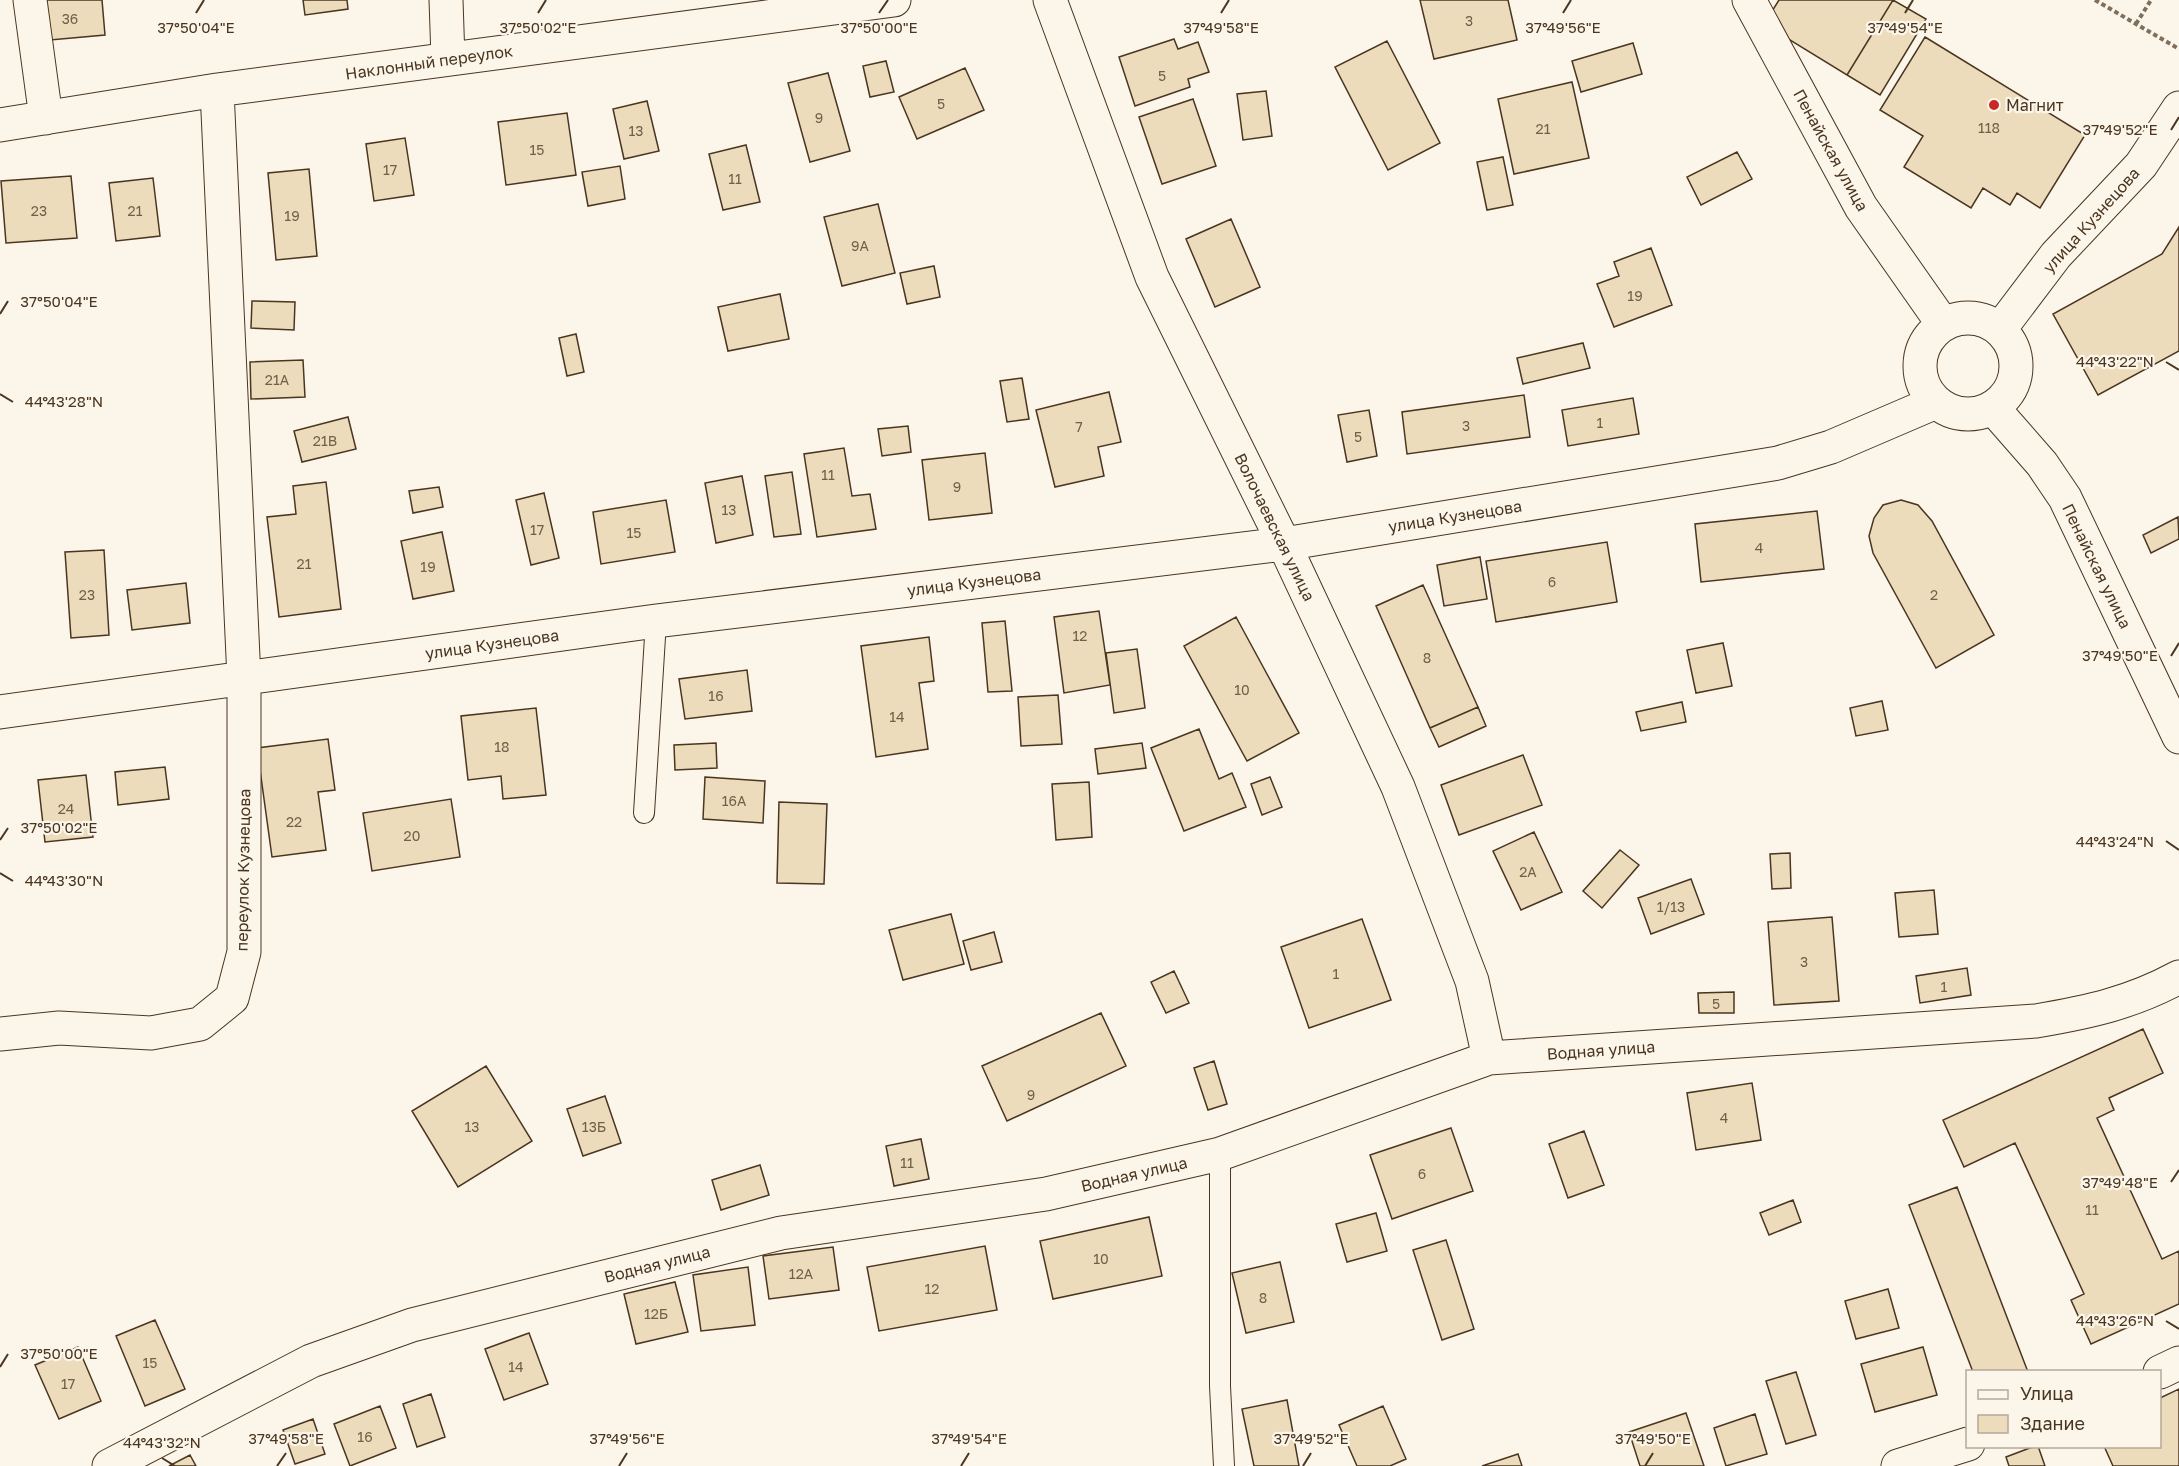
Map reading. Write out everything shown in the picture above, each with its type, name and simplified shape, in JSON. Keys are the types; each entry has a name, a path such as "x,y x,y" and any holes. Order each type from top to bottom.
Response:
{"street":[{"path":"30,0 46,118"},
{"path":"446,0 448,59"},
{"name":"Наклонный переулок","path":"0,125 217,90 894,0"},
{"name":"Волочаевская улица","path":"1050,0 1152,277 1284,544 1398,787 1472,981 1489,1058"},
{"name":"Пенайская улица","path":"1749,0 1861,207 1943,324"},
{"name":"переулок Кузнецова","path":"0,1034 59,1028 151,1033 200,1024 231,998 244,952 244,679 217,90"},
{"name":"улица Кузнецова","path":"2000,329 2056,255 2141,165 2179,108"},
{"path":"1962,318 1982,320 2000,329 2013,348 2016,371 2009,392 1992,408 1973,415 1954,412 1936,402 1923,384 1919,361 1927,340 1943,324 1962,318"},
{"name":"улица Кузнецова","path":"0,712 656,621 1284,544 1778,463 1831,447 1936,402"},
{"name":"Пенайская улица","path":"1992,408 2042,464 2065,498 2179,737"},
{"name":"Водная улица","path":"110,1466 311,1361 412,1325 781,1233 1046,1194 1220,1154 1489,1058 2036,1020 2094,1011 2154,990 2179,977"},
{"path":"2161,1372 2179,1363"},
{"path":"1898,1466 1966,1445"}],"lane":[{"path":"644,813 656,621"},
{"path":"1220,1154 1220,1386 1224,1466"}],"path":[{"path":"2095,0 2179,49"},
{"path":"2136,24 2151,0"}],"building":[{"path":"35,0 102,0 105,35 39,41"},
{"path":"303,0 347,0 348,9 305,15"},
{"path":"1420,0 1508,0 1517,40 1434,59"},
{"path":"1779,0 1893,0 1847,75 1764,24"},
{"path":"1893,0 1926,19 1880,95 1847,75"},
{"path":"1925,37 2085,135 2040,208 2017,193 2010,205 1983,188 1971,208 1904,167 1923,136 1880,110"},
{"path":"1174,39 1178,49 1198,42 1209,72 1188,79 1190,87 1135,106 1119,57"},
{"path":"1387,41 1440,143 1388,170 1335,67"},
{"path":"1633,43 1642,74 1581,92 1572,61"},
{"path":"886,61 894,92 870,97 863,66"},
{"path":"965,68 984,110 917,139 899,97"},
{"path":"828,73 850,151 810,162 788,83"},
{"path":"1572,82 1589,158 1514,174 1498,99"},
{"path":"1266,91 1272,136 1243,140 1237,94"},
{"path":"1193,99 1216,166 1162,184 1139,117"},
{"path":"647,101 659,151 624,159 613,109"},
{"path":"567,113 576,175 506,185 498,122"},
{"path":"405,138 414,195 374,201 366,144"},
{"path":"746,145 760,202 723,210 709,154"},
{"path":"1737,152 1752,179 1701,205 1687,177"},
{"path":"1503,157 1513,205 1487,210 1477,162"},
{"path":"620,166 625,199 588,206 582,172"},
{"path":"309,169 317,256 276,260 268,173"},
{"path":"71,176 77,238 6,243 1,181"},
{"path":"153,178 160,236 116,241 109,183"},
{"path":"878,204 895,273 842,286 824,217"},
{"path":"1231,219 1260,287 1215,307 1186,239"},
{"path":"2179,227 2179,351 2098,395 2053,314 2162,254"},
{"path":"1651,248 1672,305 1614,327 1597,284 1619,276 1614,262"},
{"path":"934,266 940,297 907,304 900,273"},
{"path":"780,294 789,339 728,351 718,307"},
{"path":"252,301 295,302 294,330 251,328"},
{"path":"576,334 584,372 567,376 559,338"},
{"path":"1583,343 1590,368 1523,384 1517,358"},
{"path":"303,360 305,397 251,399 250,362"},
{"path":"1022,378 1029,419 1007,422 1000,381"},
{"path":"1109,392 1121,442 1098,447 1104,476 1055,487 1036,410"},
{"path":"1524,395 1530,437 1407,454 1402,412"},
{"path":"1633,398 1639,434 1568,446 1562,410"},
{"path":"1369,410 1377,456 1347,462 1338,415"},
{"path":"348,417 356,449 302,462 294,431"},
{"path":"908,426 911,452 882,456 878,429"},
{"path":"844,448 852,496 870,494 876,529 817,537 804,454"},
{"path":"985,453 992,513 929,520 922,460"},
{"path":"792,472 801,534 774,537 765,476"},
{"path":"742,476 753,535 716,543 705,483"},
{"path":"326,482 341,609 279,617 267,517 296,514 293,486"},
{"path":"439,487 443,507 413,513 409,491"},
{"path":"544,493 559,558 531,565 516,500"},
{"path":"666,500 675,552 601,564 593,512"},
{"path":"1901,500 1918,505 1932,521 1994,635 1936,668 1873,553 1869,536 1874,518 1883,505"},
{"path":"1817,511 1824,569 1701,582 1695,524"},
{"path":"2178,517 2179,539 2151,553 2143,535"},
{"path":"442,532 454,591 413,599 401,541"},
{"path":"1607,542 1617,602 1496,622 1486,561"},
{"path":"104,550 109,635 71,638 65,552"},
{"path":"1480,557 1487,599 1444,606 1437,565"},
{"path":"186,583 190,623 132,630 127,590"},
{"path":"1423,585 1478,707 1430,728 1376,606"},
{"path":"1099,611 1110,685 1064,693 1054,617"},
{"path":"1236,617 1299,733 1247,761 1184,646"},
{"path":"1005,621 1012,691 988,692 982,623"},
{"path":"929,637 934,681 919,683 928,749 876,757 861,646"},
{"path":"1723,643 1732,686 1696,693 1687,650"},
{"path":"1137,649 1145,708 1114,713 1106,653"},
{"path":"747,670 752,711 685,719 679,679"},
{"path":"1058,695 1062,744 1021,746 1018,697"},
{"path":"1882,701 1888,730 1856,736 1850,708"},
{"path":"1682,702 1686,722 1641,731 1636,712"},
{"path":"1478,707 1486,726 1439,747 1430,728"},
{"path":"536,708 546,795 503,799 501,776 468,780 461,716"},
{"path":"1199,729 1219,779 1232,773 1246,807 1184,831 1151,748"},
{"path":"328,739 335,790 318,792 326,850 272,857 257,748"},
{"path":"716,743 717,768 675,770 674,745"},
{"path":"1142,743 1146,768 1098,774 1095,749"},
{"path":"1523,755 1542,805 1459,835 1441,785"},
{"path":"165,767 169,799 118,805 115,772"},
{"path":"86,775 93,837 45,842 38,780"},
{"path":"705,777 765,781 763,823 703,819"},
{"path":"1270,777 1282,807 1262,815 1251,784"},
{"path":"1089,782 1092,837 1056,840 1052,784"},
{"path":"451,799 460,857 372,871 363,813"},
{"path":"779,802 827,804 824,884 777,883"},
{"path":"1534,832 1562,892 1521,910 1493,851"},
{"path":"1620,850 1639,865 1602,908 1583,891"},
{"path":"1790,853 1791,888 1772,889 1770,854"},
{"path":"1691,879 1704,914 1651,934 1638,898"},
{"path":"1934,890 1938,934 1899,937 1895,893"},
{"path":"951,914 964,964 903,980 889,930"},
{"path":"1832,917 1839,1001 1774,1005 1768,922"},
{"path":"1362,919 1391,1000 1309,1028 1281,947"},
{"path":"994,932 1002,962 971,970 963,941"},
{"path":"1967,968 1971,995 1920,1003 1916,976"},
{"path":"1174,971 1189,1003 1166,1013 1151,982"},
{"path":"1734,992 1734,1013 1699,1013 1698,993"},
{"path":"1101,1013 1126,1066 1007,1121 982,1066"},
{"path":"2143,1029 2163,1073 2109,1098 2114,1110 2097,1118 2162,1259 2179,1251 2179,1304 2091,1344 2071,1300 2084,1294 2015,1143 1964,1167 1943,1120"},
{"path":"1214,1061 1227,1104 1208,1110 1194,1068"},
{"path":"486,1066 532,1141 458,1187 412,1111"},
{"path":"1752,1083 1761,1140 1696,1150 1687,1093"},
{"path":"605,1096 621,1143 583,1156 567,1109"},
{"path":"1451,1128 1473,1191 1392,1219 1370,1155"},
{"path":"1584,1131 1604,1185 1568,1198 1549,1144"},
{"path":"921,1139 929,1179 894,1186 886,1146"},
{"path":"760,1165 769,1195 721,1210 712,1180"},
{"path":"1957,1187 2027,1370 1972,1370 1909,1205"},
{"path":"1793,1200 1801,1222 1769,1235 1760,1213"},
{"path":"1376,1213 1387,1251 1347,1262 1336,1224"},
{"path":"1149,1217 1162,1276 1053,1299 1040,1241"},
{"path":"1446,1240 1474,1329 1442,1340 1413,1250"},
{"path":"985,1246 997,1310 879,1331 867,1267"},
{"path":"833,1247 839,1290 769,1299 763,1256"},
{"path":"1280,1262 1294,1322 1246,1333 1232,1273"},
{"path":"748,1267 755,1325 701,1331 693,1275"},
{"path":"675,1282 688,1332 636,1344 624,1294"},
{"path":"1888,1289 1899,1328 1856,1339 1845,1301"},
{"path":"155,1320 185,1389 145,1406 116,1336"},
{"path":"529,1333 548,1384 504,1400 485,1349"},
{"path":"78,1347 101,1401 59,1419 35,1365"},
{"path":"1923,1347 1937,1395 1875,1412 1861,1364"},
{"path":"1796,1372 1816,1435 1786,1444 1766,1381"},
{"path":"2179,1389 2179,1466 2113,1466 2105,1448 2161,1448 2161,1398"},
{"path":"431,1394 445,1437 417,1447 403,1404"},
{"path":"1287,1400 1299,1466 1254,1466 1242,1409"},
{"path":"380,1406 396,1448 350,1466 334,1424"},
{"path":"1383,1406 1406,1459 1390,1466 1357,1466 1339,1425"},
{"path":"1686,1413 1704,1466 1640,1466 1629,1432"},
{"path":"1755,1414 1767,1454 1726,1466 1714,1428"},
{"path":"313,1419 325,1454 295,1464 283,1430"},
{"path":"2030,1448 2039,1448 2045,1466 2009,1466 2006,1457"},
{"path":"1518,1454 1522,1466 1482,1466"},
{"path":"190,1455 196,1466 169,1466"}],"place":[{"name":"Магнит","path":"1994,105"}]}
